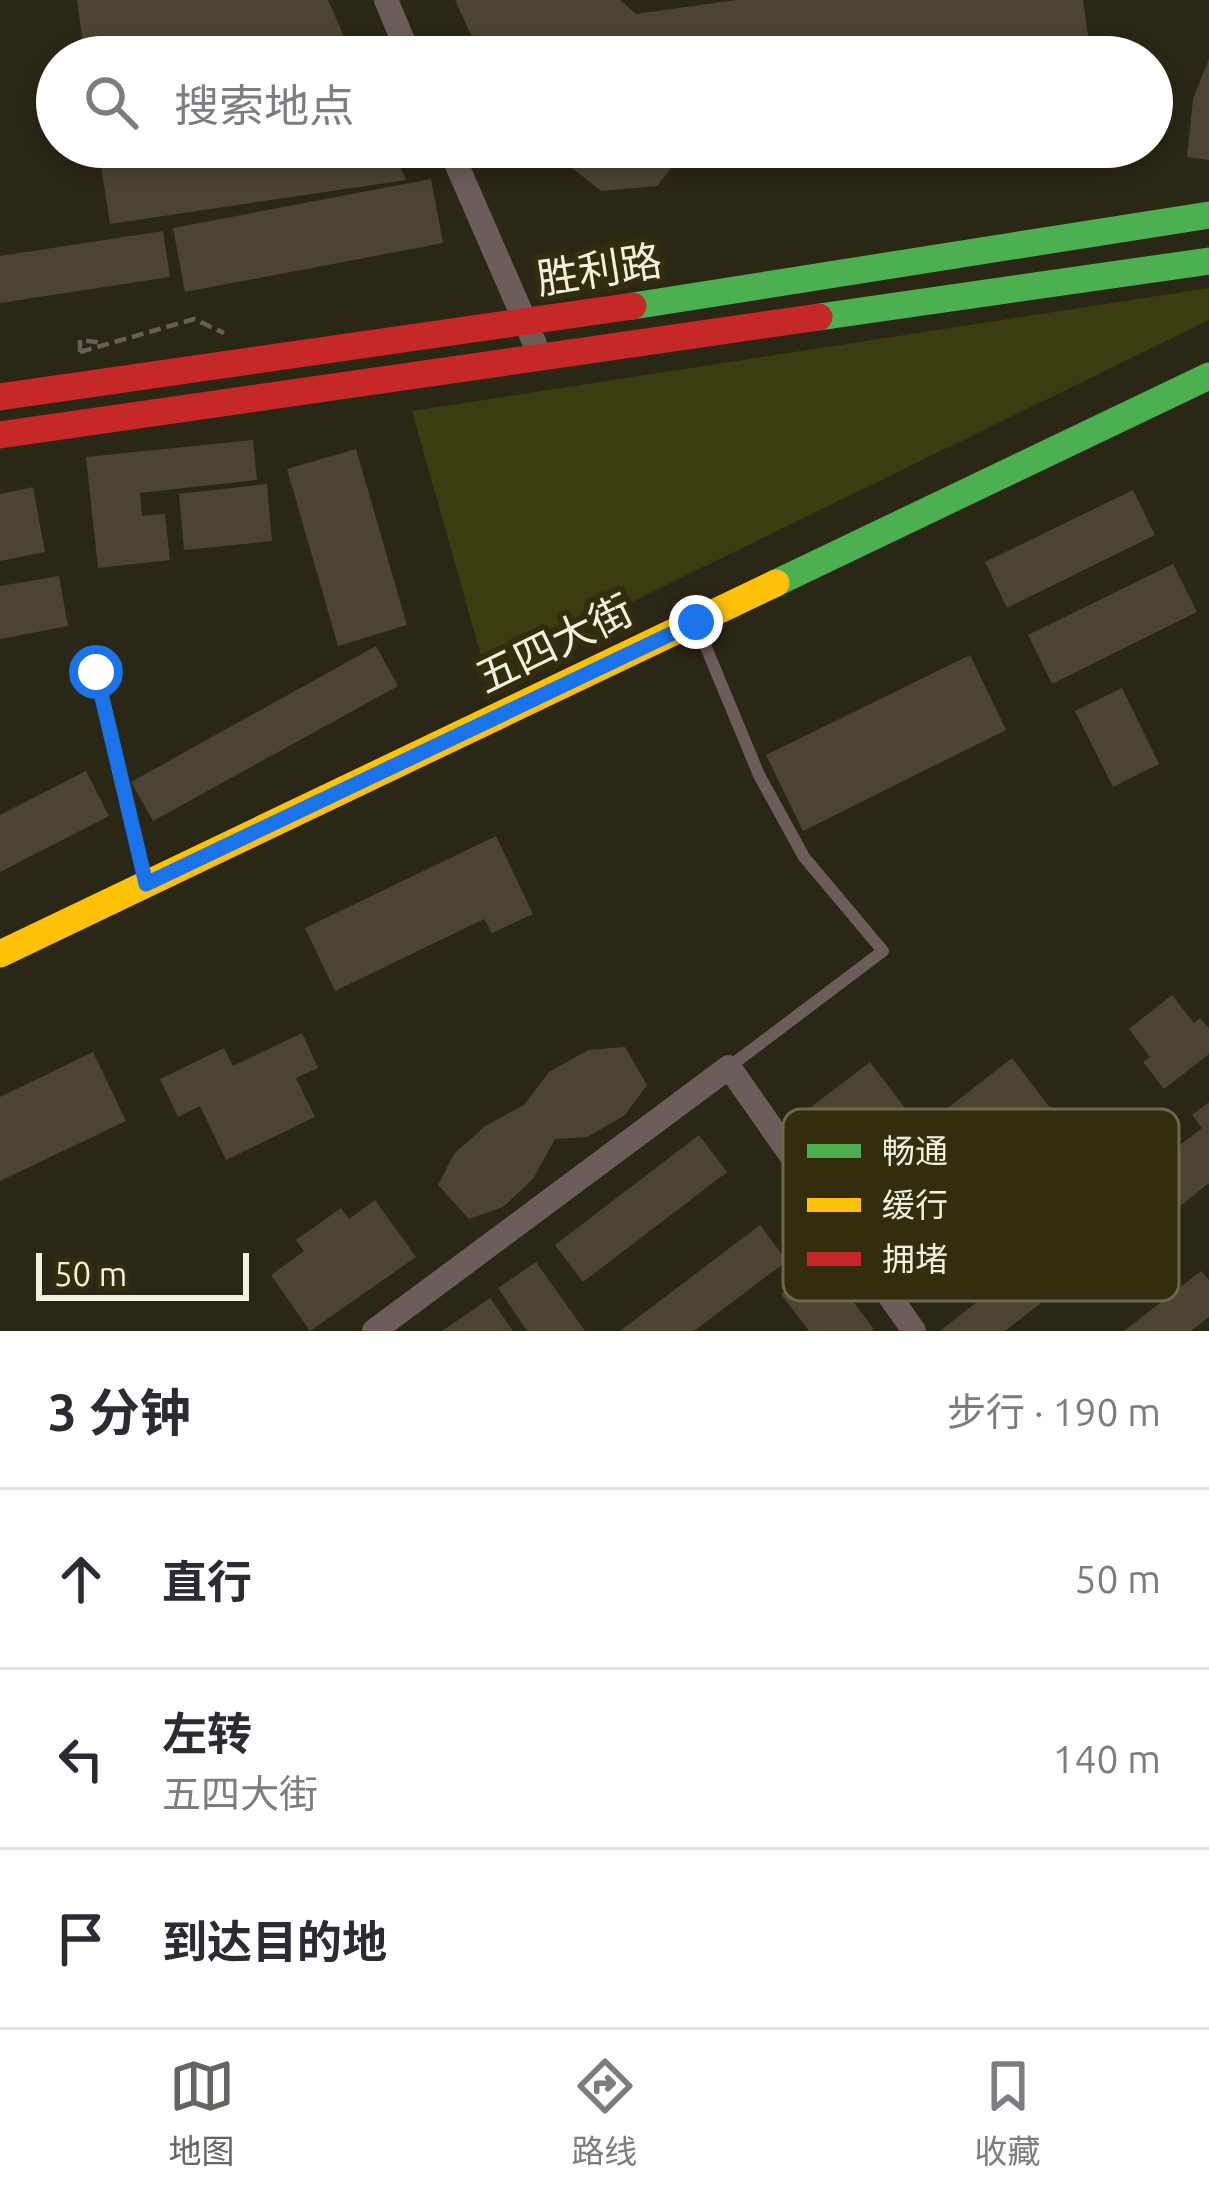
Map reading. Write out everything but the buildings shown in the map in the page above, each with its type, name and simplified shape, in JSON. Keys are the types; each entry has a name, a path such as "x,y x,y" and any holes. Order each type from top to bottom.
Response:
{"main road":[{"name":"胜利路","path":"0,398 526,323 1209,215"},
{"name":"胜利路","path":"0,435 1209,261"},
{"name":"五四大街","path":"0,954 1209,376"}],"street":[{"path":"386,0 401,36"},
{"path":"458,168 541,358"},
{"path":"374,1331 729,1067 783,1144"},
{"path":"893,1301 914,1331"}],"lane":[{"path":"696,622 759,776 804,857 883,951 729,1067"},
{"path":"96,672 146,884"}],"path":[{"path":"80,352 194,319"}],"shaded area":[{"path":"1209,288 1209,320 486,673 412,411"}],"traffic: fast":[{"path":"633,306 1209,215"},
{"path":"819,317 1209,261"},
{"path":"776,583 1209,376"}],"traffic: slow":[{"path":"0,954 776,583"}],"traffic: jam":[{"path":"0,397 633,306"},
{"path":"0,435 819,317"}],"route":[{"path":"96,672 146,884 696,622"}]}
